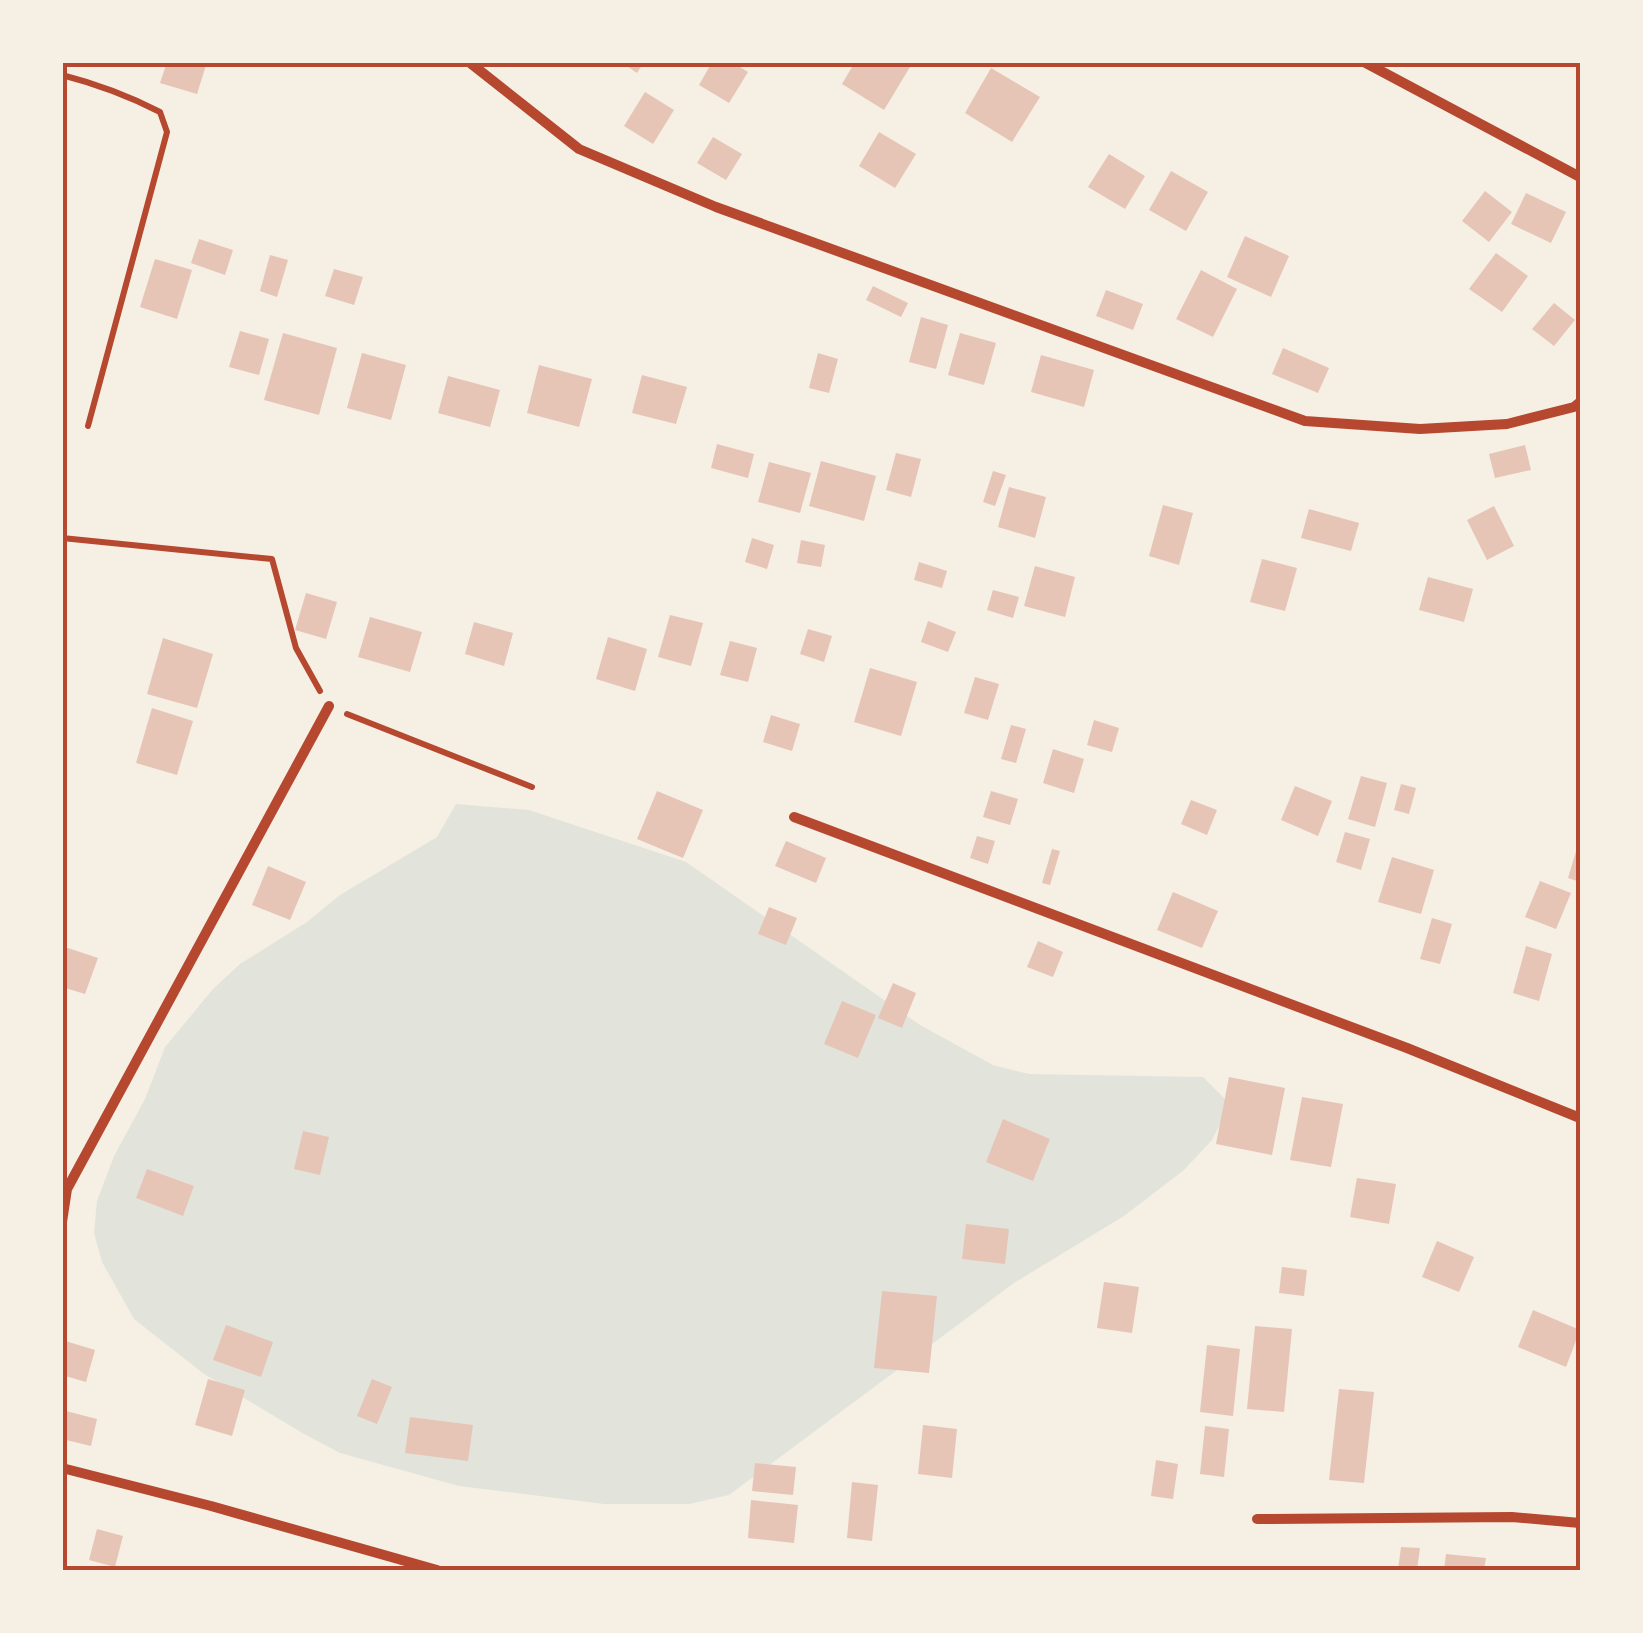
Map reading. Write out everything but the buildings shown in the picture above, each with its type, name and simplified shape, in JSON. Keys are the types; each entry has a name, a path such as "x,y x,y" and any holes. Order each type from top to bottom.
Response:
{"street":[{"path":"469,62 579,148 716,207 1305,421 1420,429 1507,424 1574,407 1580,402"},
{"path":"1364,62 1580,177"},
{"path":"62,1222 65,1186 329,706"},
{"path":"794,817 1407,1048 1580,1118"},
{"path":"62,1468 437,1570"},
{"path":"1257,1518 1512,1517 1580,1523"}],"lane":[{"path":"62,75 87,81 160,112 167,132 88,426"}],"path":[{"path":"62,538 272,559 296,648 329,706 532,787"}],"shaded area":[{"path":"456,804 529,810 686,862 920,1025 993,1065 1029,1074 1203,1077 1230,1104 1212,1140 1184,1170 1124,1216 1014,1283 729,1495 689,1504 604,1504 459,1486 340,1453 204,1374 134,1319 102,1262 94,1233 97,1201 165,1047 213,989 240,964 307,922 340,895 437,837"}]}
